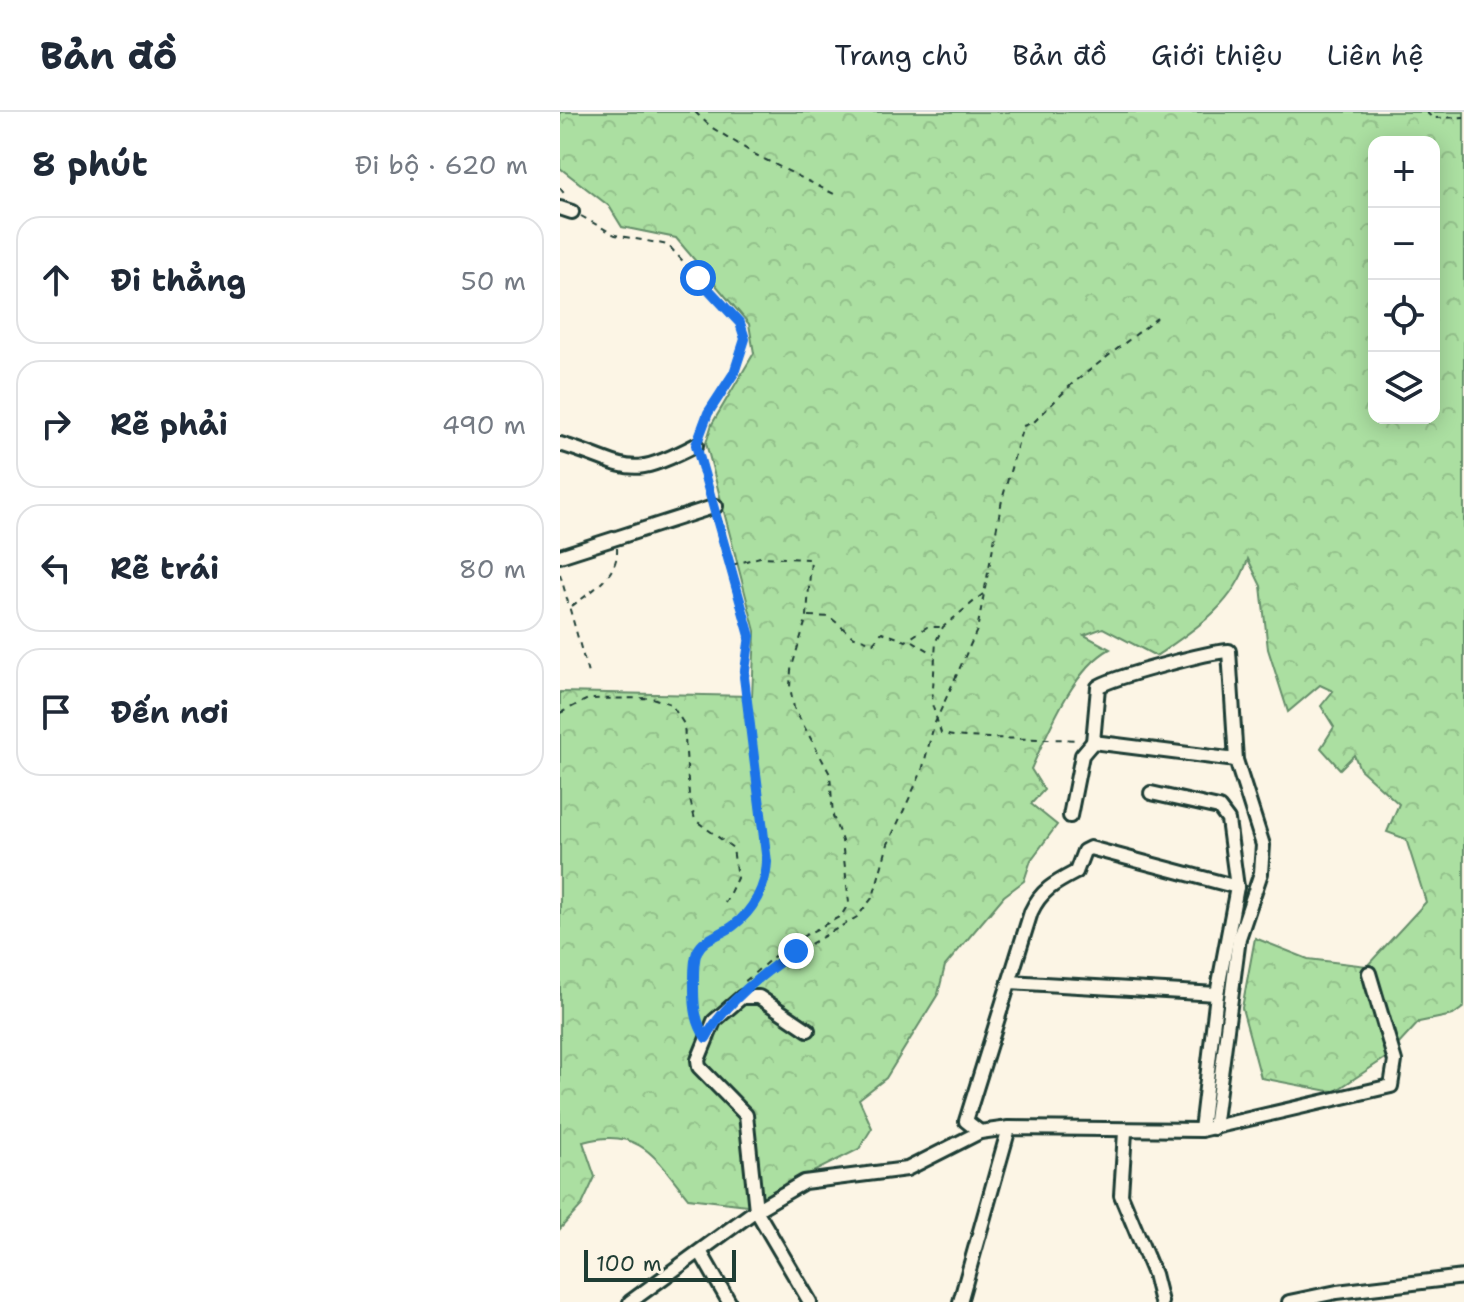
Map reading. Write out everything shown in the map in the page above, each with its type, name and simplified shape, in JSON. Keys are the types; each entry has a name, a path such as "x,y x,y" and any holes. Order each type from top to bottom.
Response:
{"street":[{"path":"560,444 625,469 641,469 696,445"},
{"path":"560,556 716,506"},
{"path":"1070,816 1082,755 1093,742 1098,687 1110,678 1134,676 1213,651 1229,651 1236,760 1263,845 1261,873 1239,938 1207,1129"},
{"path":"1093,742 1236,760"},
{"path":"1151,793 1219,808 1228,820 1237,887 1217,994 1207,1129"},
{"path":"980,1132 966,1121 1037,898 1048,887 1076,872 1084,851 1090,848 1237,887"},
{"path":"630,1302 756,1210 816,1178 907,1169 980,1132 1009,1128 1125,1132 1207,1129 1391,1086 1395,1061 1369,973"},
{"path":"1009,982 1217,994"},
{"path":"808,1030 759,997 742,997 714,1021 700,1048 699,1067 746,1115 756,1210 810,1302"},
{"path":"960,1302 1009,1128"},
{"path":"1125,1132 1121,1195 1154,1274 1161,1302"},
{"path":"701,1253 729,1302"},
{"path":"1289,1302 1337,1292 1464,1277"}],"path":[{"path":"695,112 711,127 767,161 838,196"},
{"path":"1426,112 1433,118 1464,117"},
{"path":"566,210 615,235 668,245 740,323 745,339 741,357 708,413 696,445 716,506 750,636 744,677 761,795 767,878 762,891 746,913 732,927 708,939 697,951 695,1014 706,1038"},
{"path":"742,997 774,965 857,917 873,897 888,844 922,771 938,717 977,630 1002,500 1023,426 1034,422 1072,384 1157,318"},
{"path":"570,607 616,566 618,551 613,540"},
{"path":"732,565 760,557 811,559 807,616 791,670 790,687 794,708 830,774 833,816 842,841 849,903 841,916 787,945 742,980 742,997"},
{"path":"560,574 589,677"},
{"path":"984,594 943,627 936,641 932,704 941,733 952,738 981,735 1093,742"},
{"path":"807,616 835,619 841,628 864,642 873,643 885,631 899,641 913,640 927,627 943,627"},
{"path":"913,640 921,649 935,655"},
{"path":"560,713 588,699 652,698 671,704 684,724 689,795 695,820 733,848 737,878 725,903"}],"green space":[{"path":"560,112 1464,112 1464,1007 1453,1015 1419,1022 1387,1057 1334,1092 1261,1078 1242,1008 1255,938 1308,959 1367,966 1426,902 1406,839 1387,832 1399,804 1360,769 1354,755 1340,769 1321,748 1334,727 1321,706 1333,691 1320,685 1288,712 1268,649 1261,586 1248,559 1223,603 1198,626 1156,656 1103,628 1084,635 1110,649 1084,671 1073,686 1031,769 1044,790 1031,804 1057,825 1031,860 1024,881 1004,896 945,966 938,994 886,1078 859,1099 872,1128 859,1149 747,1205 688,1198 656,1158 633,1142 603,1138 583,1142 595,1177 582,1205 560,1229 560,692 752,696 755,631 706,443 712,424 754,353 749,324 676,238 622,227 609,206 560,168"}],"route":[{"path":"698,278 740,323 745,339 734,373 708,413 696,445 716,506 750,636 745,651 744,677 751,745 763,810 767,862 767,878 762,891 746,913 732,927 708,939 697,951 695,1014 706,1038 714,1021 774,965 796,951"}]}
